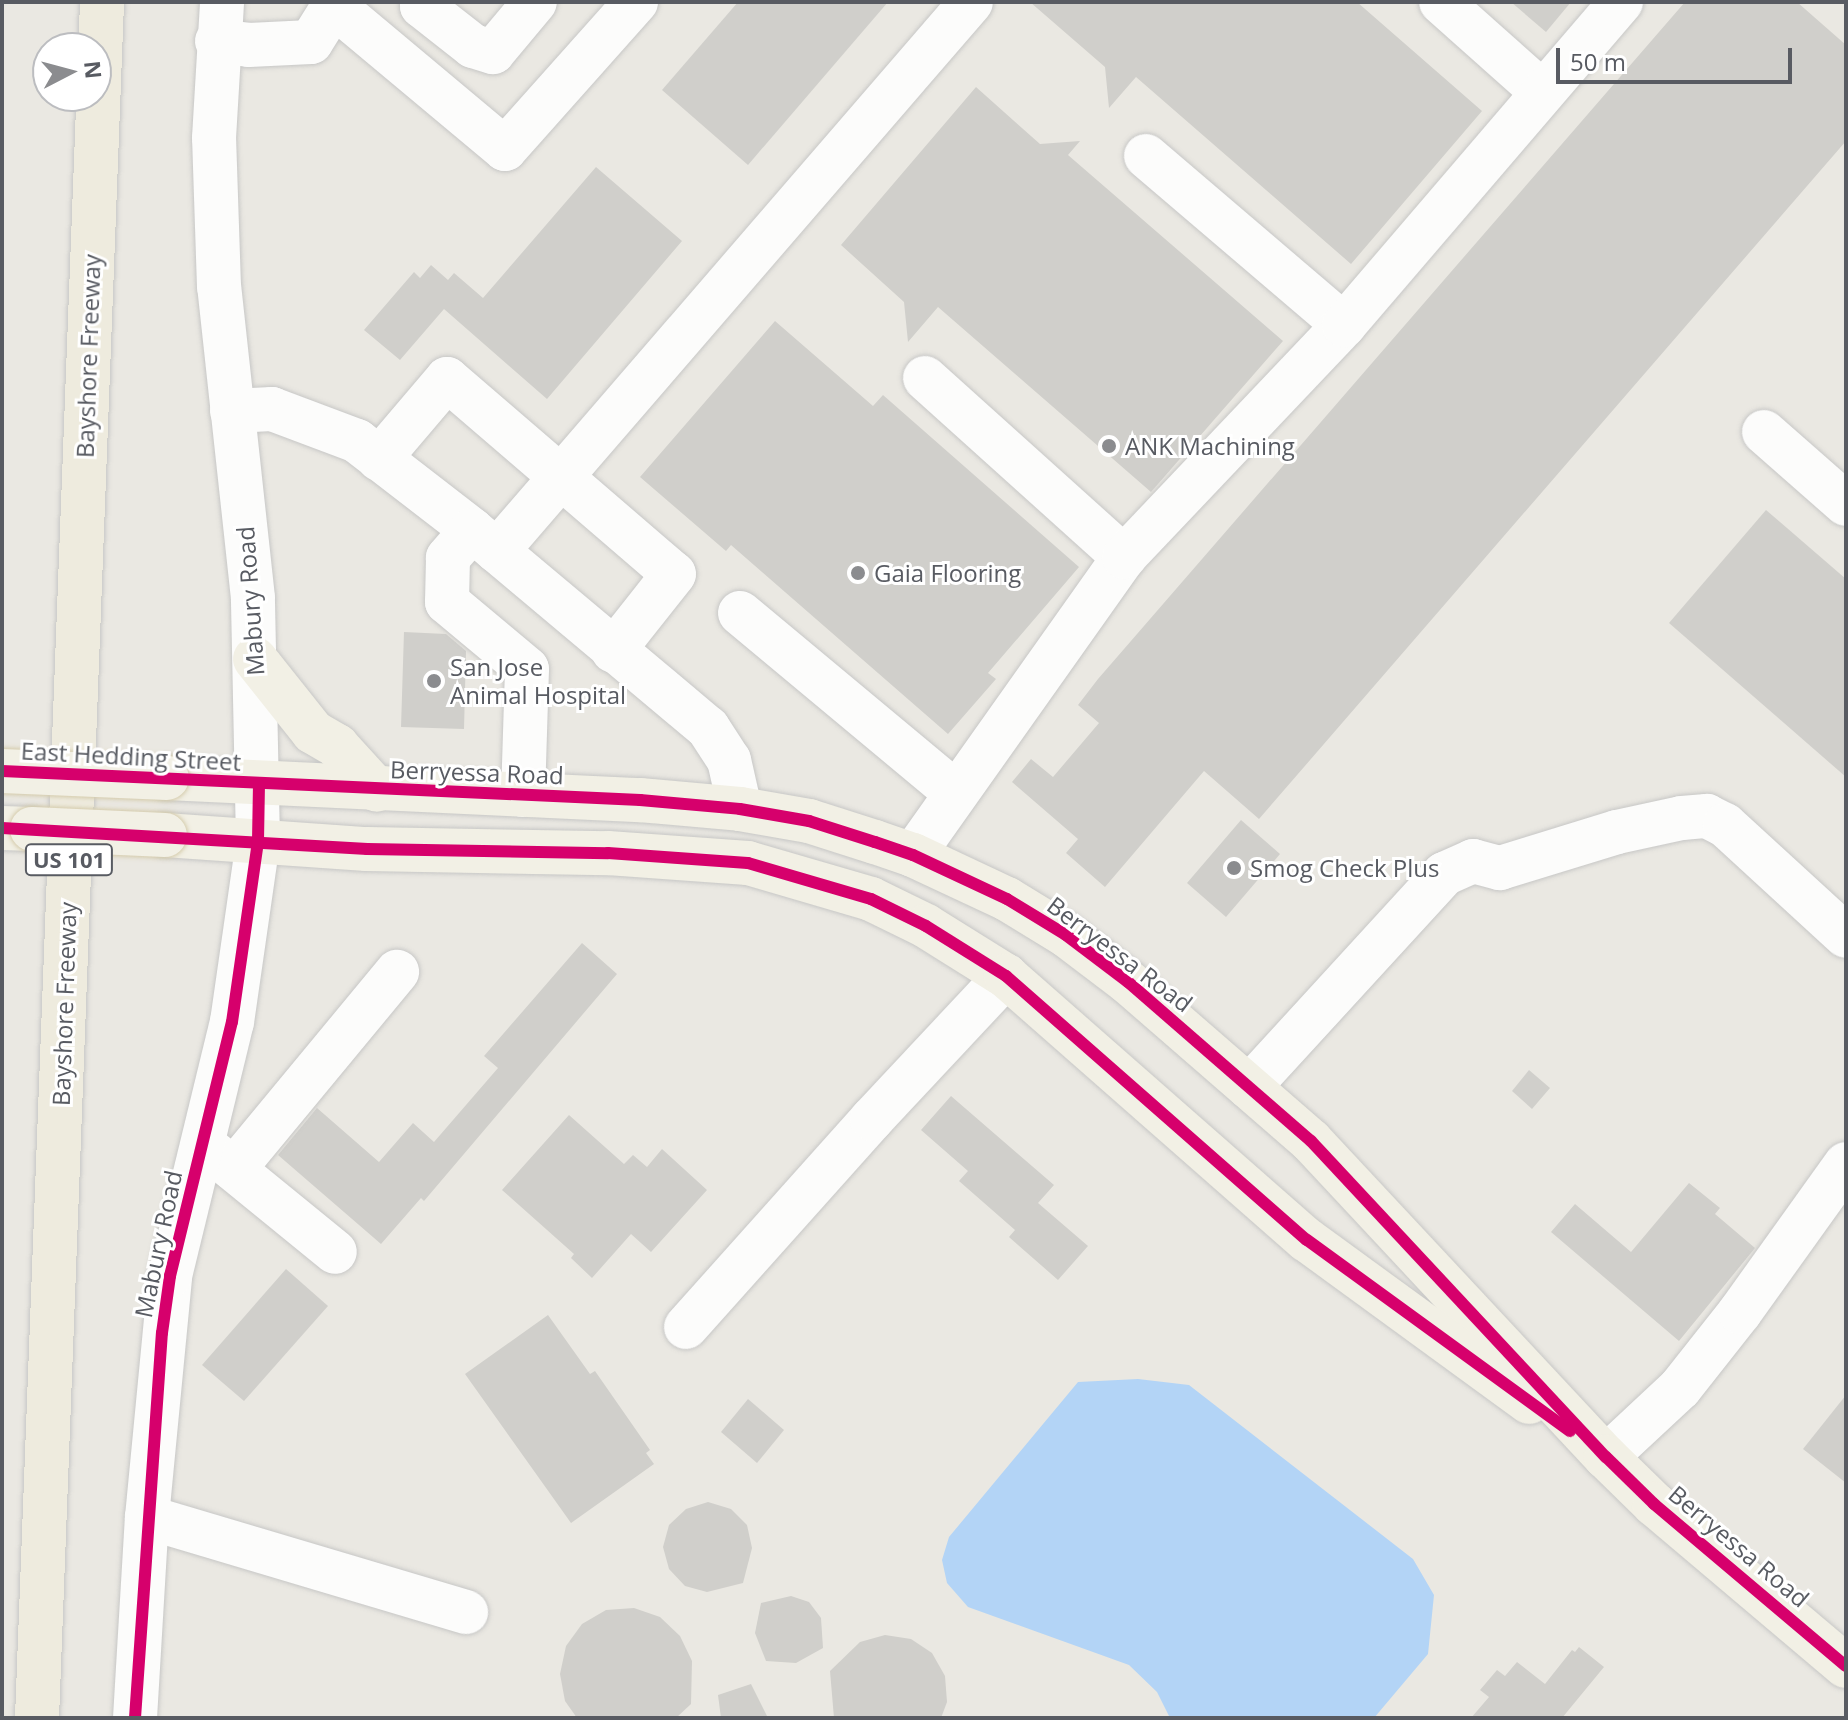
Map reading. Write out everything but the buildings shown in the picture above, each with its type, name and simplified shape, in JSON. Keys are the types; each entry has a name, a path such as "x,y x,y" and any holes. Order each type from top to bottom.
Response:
{"highway":[{"name":"Bayshore Freeway","path":"37,1718 102,2"}],"main road":[{"path":"255,659 313,732 337,746 377,790"},
{"name":"East Hedding Street","path":"2,771 259,785"},
{"name":"Berryessa Road","path":"259,785 640,800 740,809 809,821 913,855 1007,899 1066,935 1128,982 1311,1141 1606,1457 1654,1504 1846,1666"},
{"path":"2,828 258,841"},
{"name":"Berryessa Road","path":"258,841 367,849 608,853 748,863 871,899 926,926 1006,976 1307,1240 1606,1457"}],"street":[{"path":"422,2 422,6 473,46 493,52 535,2"},
{"path":"220,22 249,45 311,42 335,4 505,149 636,2"},
{"path":"523,795 527,669 447,602 448,558 484,540 562,476 971,2"},
{"path":"1441,2 1542,92"},
{"path":"913,855 1124,557 1344,325 1621,2"},
{"name":"Mabury Road","path":"135,1718 147,1517 170,1276 218,1156 232,1022 258,841 253,598 219,287 214,138 220,22"},
{"path":"1146,156 1344,325"},
{"path":"925,378 1124,557"},
{"path":"379,459 447,379 674,574 613,651"},
{"path":"232,411 272,409 357,441 484,540 708,728 729,760 740,809"},
{"path":"1764,432 1846,504"},
{"path":"740,613 955,792"},
{"path":"1249,1087 1444,874 1473,861 1500,868 1617,832 1682,818 1707,816 1725,825 1846,936"},
{"path":"335,1252 218,1156 397,972"},
{"path":"686,1327 872,1119 1006,976"},
{"path":"1606,1457 1680,1388 1740,1312 1846,1164"},
{"path":"147,1517 466,1612"}],"water":[{"path":"1138,1379 1189,1385 1413,1559 1434,1595 1428,1654 1374,1718 1170,1718 1157,1692 1129,1665 968,1607 947,1583 942,1560 949,1537 1078,1382"}],"cycle path":[{"path":"2,771 640,800 740,809 809,821 875,842 913,855 1007,899 1066,935 1128,982 1311,1141 1606,1457 1654,1504 1846,1666"},
{"path":"135,1718 162,1333 170,1276 232,1022 258,841 259,785"},
{"path":"2,828 367,849 608,853 748,863 871,899 926,926 1006,976 1307,1240 1570,1431"}],"place":[{"name":"ANK Machining","path":"1109,446"},
{"name":"Gaia Flooring","path":"858,573"},
{"name":"San Jose Animal Hospital","path":"434,681"},
{"name":"Smog Check Plus","path":"1234,868"}]}
